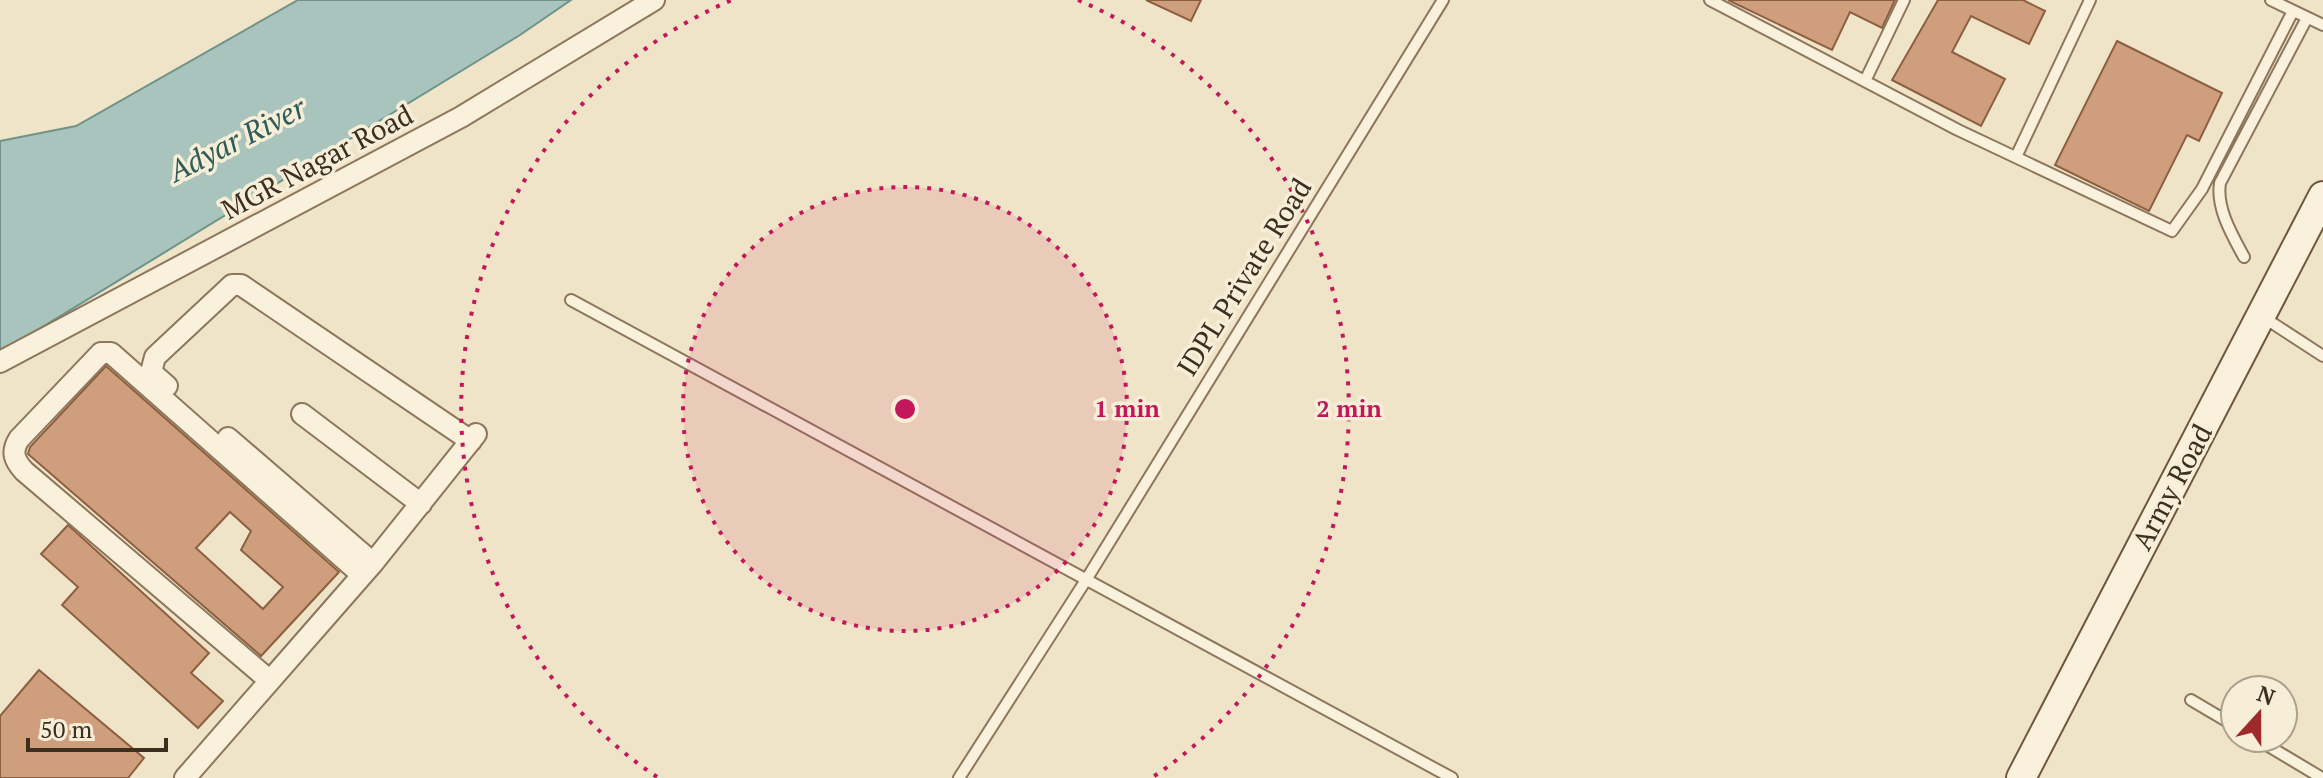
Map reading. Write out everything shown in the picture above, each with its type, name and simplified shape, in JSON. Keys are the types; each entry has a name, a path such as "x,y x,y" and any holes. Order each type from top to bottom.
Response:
{"street":[{"name":"MGR Nagar Road","path":"0,362 461,117 654,0"},
{"name":"Army Road","path":"2021,778 2323,196"},
{"path":"185,778 367,568 474,438 241,285 232,285 155,357 151,372 367,568"},
{"path":"269,680 24,471 15,461 13,448 19,439 101,353 111,353 367,568"},
{"path":"302,414 421,504"}],"lane":[{"name":"IDPL Private Road","path":"959,778 1086,580 1443,0"},
{"path":"1710,0 2016,157 2172,231 2202,189 2293,11"},
{"path":"1865,81 1904,0"},
{"path":"2016,157 2090,0"},
{"path":"2271,0 2323,25"},
{"path":"2244,257 2224,214 2218,195 2220,183 2307,18"},
{"path":"571,300 1452,778"},
{"path":"2262,316 2323,356"},
{"path":"2191,700 2219,717"},
{"path":"2282,754 2322,778"}],"water":[{"name":"Adyar River","path":"298,0 571,0 520,35 0,353 0,141 76,126"}],"building":[{"path":"1146,0 1201,0 1191,21"},
{"path":"1728,0 1895,0 1882,28 1850,12 1832,50"},
{"path":"1938,0 2023,0 2045,11 2029,44 1971,16 1952,52 2005,79 1981,126 1892,80"},
{"path":"2117,41 2222,93 2199,141 2187,135 2149,211 2055,165"},
{"path":"106,366 339,572 261,656 28,454 30,447","holes":["230,512 251,531 241,550 283,587 263,609 196,548"]},
{"path":"68,525 209,653 191,673 223,701 198,728 62,605 78,587 41,554"},
{"path":"39,670 144,758 128,778 0,778 0,716"}]}
